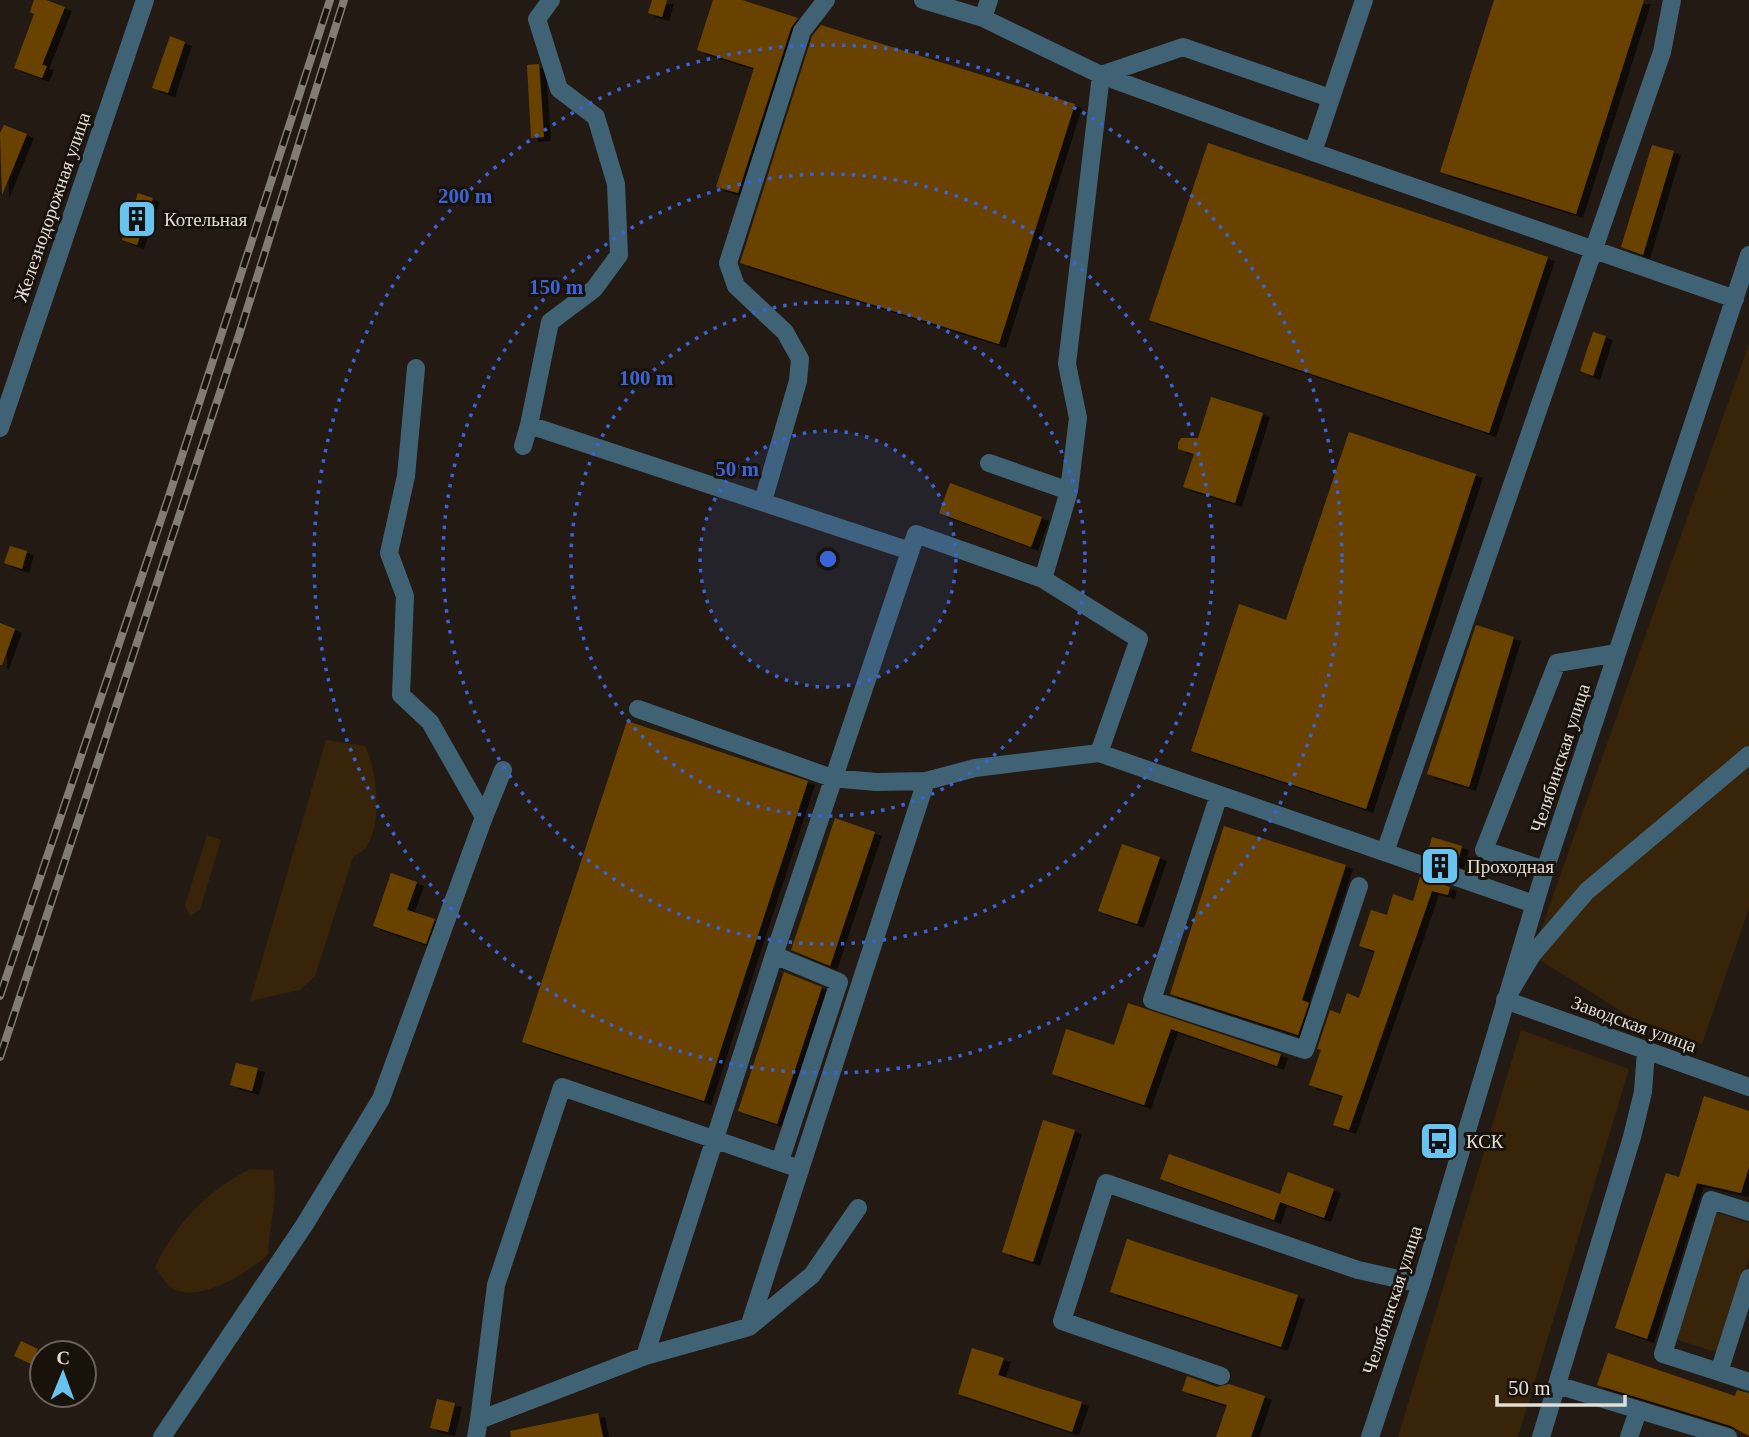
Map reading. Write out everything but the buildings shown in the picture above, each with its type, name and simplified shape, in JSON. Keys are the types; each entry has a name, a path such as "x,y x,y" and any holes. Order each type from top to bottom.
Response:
{"street":[{"name":"Железнодорожная улица","path":"0,428 145,0"},
{"path":"523,446 550,322 594,289 619,255 616,184 596,117 559,89 537,19 551,0"},
{"path":"763,501 798,381 800,359 785,332 736,286 728,263 802,31 826,0"},
{"path":"923,0 983,19 1101,75 1735,299"},
{"path":"983,19 989,0"},
{"path":"1313,152 1364,0"},
{"path":"1385,852 1662,52 1672,0"},
{"path":"1101,75 1183,47 1330,98"},
{"path":"1043,579 1069,491 1078,418 1067,364 1101,75"},
{"name":"Челябинская улица","path":"1370,1437 1421,1283 1534,904 1748,262"},
{"path":"416,368 406,476 389,553 405,596 401,695 430,722 484,817"},
{"path":"529,425 910,551"},
{"path":"989,463 1069,491"},
{"path":"645,1356 832,778 916,534 1043,579 1139,639 1099,753"},
{"path":"1545,870 1483,850 1557,663 1617,653"},
{"path":"638,709 832,778 876,782 926,781 975,768 1099,753 1534,904"},
{"path":"1505,1000 1532,954 1587,891 1749,755"},
{"path":"162,1437 305,1224 381,1100 503,770"},
{"path":"749,1327 926,781"},
{"path":"1219,795 1152,1000 1305,1050 1359,886"},
{"path":"774,955 839,982 780,1161"},
{"name":"Заводская улица","path":"1505,1000 1646,1051 1747,1083"},
{"path":"1541,1437 1632,1137 1643,1092 1646,1051"},
{"path":"477,1429 496,1285 562,1087 800,1169"},
{"path":"1221,1376 1062,1321 1106,1183 1358,1270 1421,1283"},
{"path":"1749,1212 1712,1200 1663,1354 1749,1382"},
{"path":"477,1429 645,1356 749,1327 812,1275 858,1209"},
{"path":"1719,1372 1749,1278"},
{"path":"1557,1385 1728,1437"},
{"path":"1629,1437 1638,1411"}],"shaded area":[{"path":"1749,344 1749,908 1702,1044 1632,1018 1532,955"},
{"path":"326,740 365,746 375,782 375,825 365,848 353,857 315,976 300,990 250,1001"},
{"path":"207,835 221,840 200,910 190,916 185,905"},
{"path":"1521,1030 1629,1069 1518,1437 1398,1437"},
{"path":"250,1169 273,1170 274,1202 268,1254 224,1284 197,1292 173,1289 155,1267 163,1251 194,1210 220,1187"},
{"path":"1715,1212 1749,1223 1749,1258 1719,1353 1675,1339"}],"railway":[{"path":"0,996 168,499 330,0"},
{"path":"0,1057 239,335 344,0"}],"place":[{"name":"Котельная","path":"137,219"},
{"name":"Проходная","path":"1440,866"},
{"name":"КСК","path":"1439,1141"}]}
